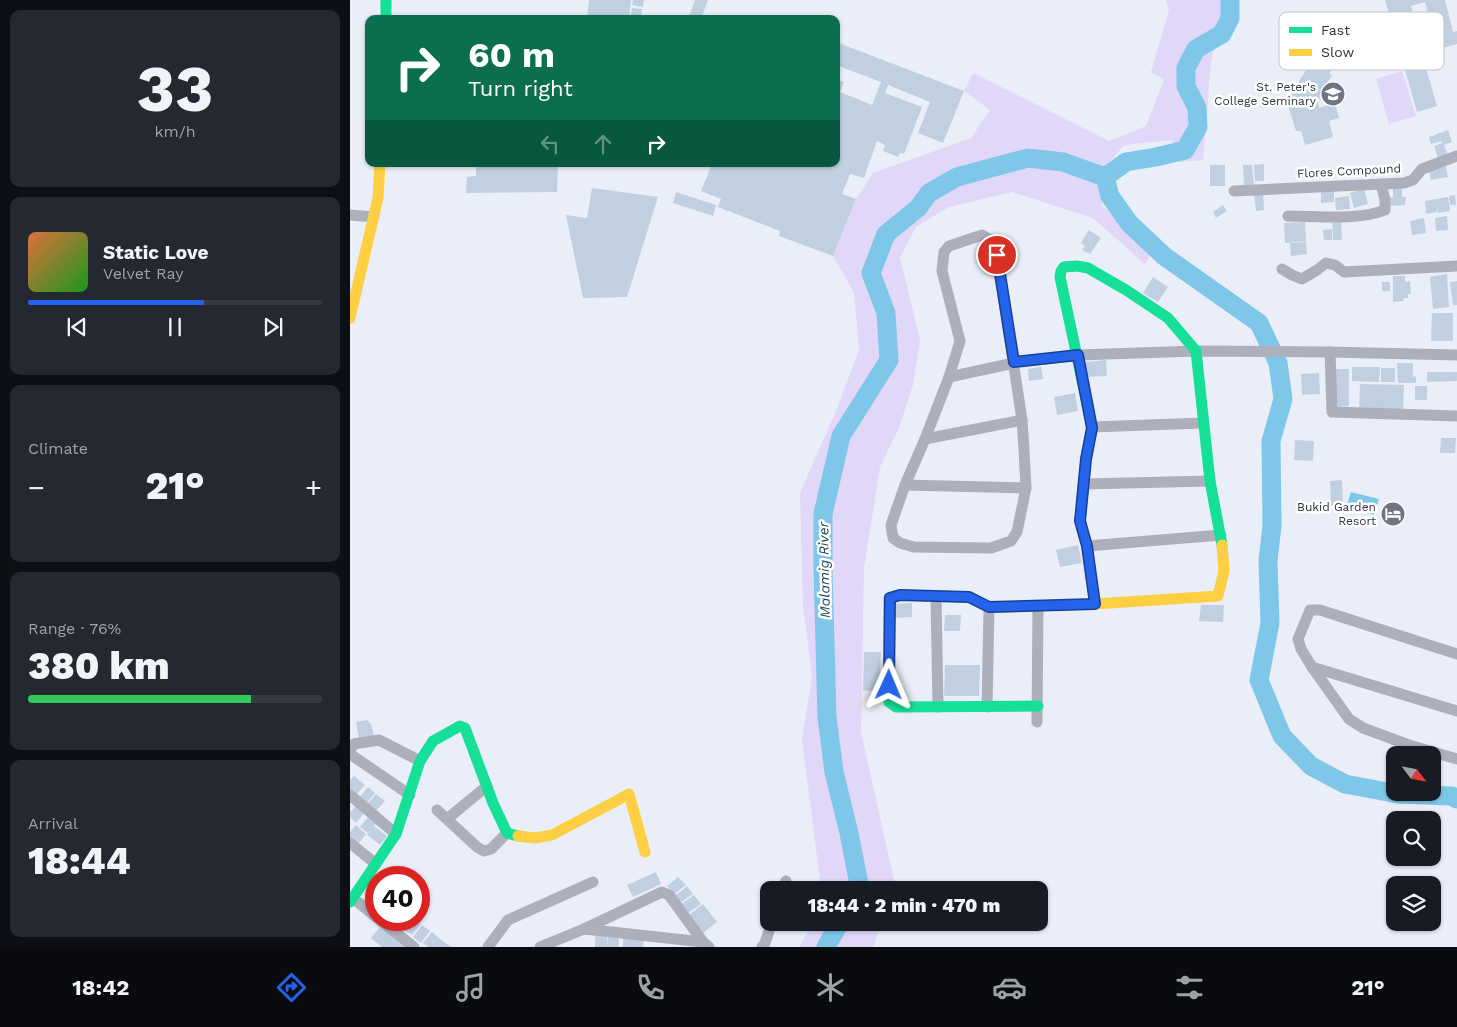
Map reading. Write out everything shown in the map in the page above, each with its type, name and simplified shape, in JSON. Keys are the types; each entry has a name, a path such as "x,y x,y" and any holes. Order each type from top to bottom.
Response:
{"street":[{"path":"386,0 386,15"},
{"name":"Flores Compound","path":"1234,192 1404,183 1413,180 1422,169 1457,156"},
{"path":"350,318 378,198 380,167"},
{"path":"1288,216 1352,216 1376,213 1384,210 1385,200 1381,184"},
{"path":"350,215 374,217"},
{"path":"982,235 989,239 997,255 1014,362 1022,420 1026,488 1017,532 1011,541 991,548 914,547 900,543 893,538 891,525 905,485 926,439 960,341 942,271 944,252 949,246 982,235"},
{"path":"1282,268 1302,279 1326,263 1335,265 1344,272 1457,266"},
{"path":"1038,706 896,707 889,702 890,598 900,595 969,597 989,607 1095,604 1218,596 1224,571 1221,535 1210,481 1196,351 1168,318 1088,268 1077,266 1064,267 1060,271 1060,277 1092,428 1080,521 1087,546 1095,604"},
{"path":"949,377 1014,362 1078,355 1196,351 1285,351 1457,355"},
{"path":"1330,352 1332,412 1457,416"},
{"path":"926,439 1022,420"},
{"path":"1092,428 1203,423"},
{"path":"1084,484 1210,481"},
{"path":"905,485 1026,488"},
{"path":"1087,546 1221,535"},
{"path":"936,597 938,707"},
{"path":"1037,722 1038,606"},
{"path":"987,707 989,607"},
{"path":"1457,654 1320,610 1310,610 1298,639 1312,668 1349,719 1363,728 1409,745 1457,759"},
{"path":"1312,668 1457,711"},
{"path":"365,909 351,899 396,834 420,761 433,741 460,726 466,728 487,786 507,833 516,836 542,838 552,835 629,794 645,852"},
{"path":"350,750 354,744 379,740 420,761"},
{"path":"350,754 410,796"},
{"path":"447,819 487,786"},
{"path":"350,795 396,834"},
{"path":"437,810 477,847 484,851 491,848 507,833"},
{"path":"350,844 376,864"},
{"path":"488,947 508,920 593,882"},
{"path":"540,947 584,930 662,892 669,895 706,944"},
{"path":"584,930 706,944"},
{"path":"394,931 414,947"},
{"path":"762,947 768,931"}],"shaded area":[{"path":"1166,0 1221,0 1223,2 1211,62 1203,160 1179,162 1172,140 1124,145 1103,170 1102,205 1151,253 1145,264 1093,218 1012,192 949,207 916,227 900,257 920,340 913,385 899,428 880,467 864,568 861,732 894,881 820,881 802,739 812,677 803,606 800,493 836,411 859,350 854,292 833,256 856,199 873,173 971,138 990,110 964,91 973,73 1109,141 1146,126 1164,80 1151,72 1169,10"},
{"path":"1402,71 1416,116 1389,124 1376,79"},
{"path":"808,931 879,931 873,947 799,947"}],"water":[{"path":"1351,492 1379,499 1374,515 1346,508"}],"building":[{"path":"589,0 631,0 629,15 587,15"},
{"path":"633,0 644,0 643,7 632,5"},
{"path":"695,0 708,0 702,15 689,15"},
{"path":"1385,0 1445,0 1453,32 1457,31 1457,44 1444,48 1444,12 1428,12 1425,2 1411,6 1413,12 1388,12"},
{"path":"632,8 642,9 641,15 631,15"},
{"path":"840,44 964,91 943,143 918,133 930,102 888,85 885,93 922,107 904,154 900,153 898,157 883,151 885,145 877,141 864,178 850,174 842,194 856,199 833,256 779,236 780,231 718,207 721,199 701,191 711,167 840,167 840,92 872,105 881,82 840,67"},
{"path":"1306,70 1332,70 1329,74 1332,75 1327,83 1330,84 1328,91 1324,91 1318,101 1319,108 1335,103 1339,118 1329,121 1333,137 1305,145 1301,131 1296,131 1287,102"},
{"path":"1405,70 1427,70 1437,106 1417,112"},
{"path":"840,80 844,82 840,92"},
{"path":"1448,130 1452,142 1444,145 1448,155 1438,158 1434,146 1442,143 1441,141 1431,144 1429,137"},
{"path":"1445,163 1448,177 1431,180 1428,167"},
{"path":"1264,164 1264,181 1255,181 1254,165"},
{"path":"1210,165 1225,165 1225,186 1210,186"},
{"path":"1243,165 1252,165 1254,187 1244,187"},
{"path":"476,167 558,167 557,192 466,193 467,177 476,176"},
{"path":"1402,186 1402,197 1406,197 1405,205 1389,206 1389,198 1393,197 1393,187"},
{"path":"592,188 658,197 627,297 583,298 566,215 587,218"},
{"path":"1364,188 1368,204 1354,208 1350,193"},
{"path":"1334,190 1334,202 1321,203 1321,191"},
{"path":"676,192 716,205 713,216 673,203"},
{"path":"1263,192 1264,210 1256,211 1254,193"},
{"path":"1455,195 1456,205 1450,205 1449,196"},
{"path":"1349,196 1350,209 1336,210 1335,198"},
{"path":"1448,197 1450,211 1438,213 1437,205 1437,212 1426,214 1425,201"},
{"path":"1223,205 1227,211 1216,218 1213,212"},
{"path":"1447,216 1448,230 1436,231 1435,218"},
{"path":"1332,218 1341,218 1342,240 1333,240"},
{"path":"1424,218 1426,233 1412,235 1410,221"},
{"path":"1305,222 1306,241 1285,243 1284,223"},
{"path":"1332,229 1332,240 1324,240 1323,230"},
{"path":"1089,230 1101,238 1090,254 1082,250 1085,246 1081,243"},
{"path":"1306,242 1307,254 1291,256 1290,243"},
{"path":"1447,274 1449,307 1433,309 1430,277"},
{"path":"1393,276 1405,276 1405,282 1410,281 1411,294 1408,294 1408,298 1404,298 1403,301 1393,302"},
{"path":"1153,277 1168,287 1158,302 1143,293"},
{"path":"1457,281 1457,305 1453,305 1450,282"},
{"path":"1382,282 1390,282 1390,291 1382,291"},
{"path":"1432,313 1453,313 1453,341 1431,341"},
{"path":"1106,360 1107,376 1086,377 1086,362"},
{"path":"1397,363 1413,363 1413,377 1416,376 1416,383 1398,383"},
{"path":"1041,367 1043,379 1029,381 1028,369"},
{"path":"1352,367 1380,367 1379,382 1352,381"},
{"path":"1381,368 1395,368 1395,382 1381,382"},
{"path":"1333,369 1349,369 1349,406 1333,407"},
{"path":"1427,372 1457,372 1457,381 1427,382"},
{"path":"1319,373 1320,394 1302,395 1301,374"},
{"path":"1360,384 1404,385 1403,413 1359,412"},
{"path":"1415,386 1427,386 1427,400 1415,400"},
{"path":"1075,393 1078,411 1057,415 1054,397"},
{"path":"1441,438 1456,438 1455,453 1440,453"},
{"path":"1295,440 1314,441 1313,461 1294,460"},
{"path":"1342,480 1343,505 1331,506 1330,481"},
{"path":"1078,545 1082,563 1060,567 1056,550"},
{"path":"912,603 912,617 895,618 895,604"},
{"path":"1201,605 1224,605 1223,622 1199,621"},
{"path":"945,615 961,615 960,631 944,631"},
{"path":"864,652 881,652 879,690 863,691"},
{"path":"945,665 980,665 979,696 944,696"},
{"path":"367,720 371,724 374,735 359,739 356,722"},
{"path":"354,776 365,785 356,795 350,791 350,780"},
{"path":"368,787 375,793 365,805 358,799"},
{"path":"376,794 385,801 375,812 366,805"},
{"path":"357,805 365,812 356,823 350,817 350,812"},
{"path":"370,815 378,821 374,826 387,836 380,845 367,835 373,828 368,833 360,827"},
{"path":"356,825 366,834 358,844 350,838 350,832"},
{"path":"656,872 661,884 633,897 627,885"},
{"path":"678,877 686,885 674,894 667,886"},
{"path":"687,886 693,894 680,903 675,896"},
{"path":"694,895 701,904 688,913 681,904"},
{"path":"703,904 717,922 703,933 689,915"},
{"path":"377,931 389,931 406,945 404,947 382,947 371,938"},
{"path":"406,931 415,931 412,935"},
{"path":"418,931 430,931 421,943 413,937"},
{"path":"432,932 451,947 428,947 423,943"},
{"path":"595,936 607,936 607,947 595,947"},
{"path":"608,937 619,937 619,947 607,947"},
{"path":"623,937 644,937 643,947 623,947"}],"waterway":[{"name":"Malamig River","path":"1105,177 1126,162 1185,150 1198,127 1197,108 1186,86 1186,68 1196,49 1222,34 1230,18 1230,0"},
{"name":"Malamig River","path":"858,881 834,772 827,717 823,514 841,436 889,360 886,313 871,273 886,234 918,208 929,193 957,177 1028,158 1063,162 1105,177"},
{"path":"1105,177 1110,196 1129,223 1164,256 1259,323 1278,363 1283,399 1271,441 1272,525 1268,561 1270,623 1259,680 1282,736 1311,766 1345,784 1398,794 1452,796 1457,799"},
{"name":"Malamig River","path":"826,947 835,931"}],"traffic: fast":[{"path":"386,0 386,15"},
{"path":"1082,528 1080,521 1086,459 1092,427 1060,277 1064,267 1077,266 1088,268 1168,318 1196,351 1210,481 1222,545"},
{"path":"1004,607 989,607 969,597 900,595 889,598 889,702 896,707 1038,706"},
{"path":"350,902 396,834 420,761 433,741 460,726 465,728 493,803 507,833 518,836"}],"traffic: slow":[{"path":"350,318 378,198 380,167"},
{"path":"1082,528 1087,546 1095,604"},
{"path":"1004,607 1095,604 1218,596 1224,571 1222,545"},
{"path":"518,836 535,838 552,835 629,794 645,852"}],"place":[{"name":"St. Peter's College Seminary","path":"1333,94"},
{"name":"Bukid Garden Resort","path":"1393,514"}],"route":[{"path":"889,685 890,598 900,595 969,597 989,607 1095,604 1087,546 1080,521 1086,459 1092,428 1078,355 1014,362 997,255"}]}
